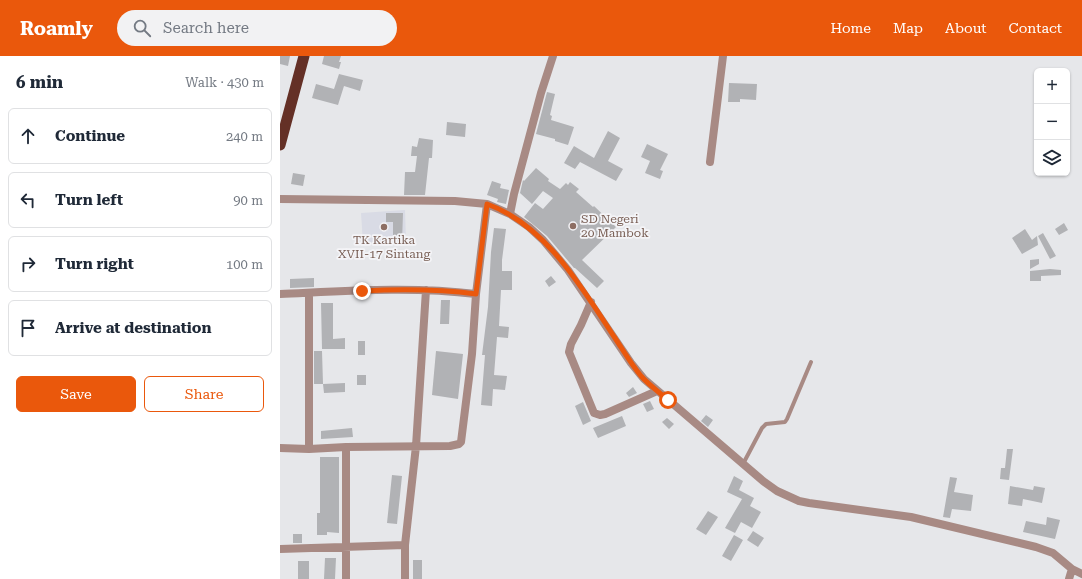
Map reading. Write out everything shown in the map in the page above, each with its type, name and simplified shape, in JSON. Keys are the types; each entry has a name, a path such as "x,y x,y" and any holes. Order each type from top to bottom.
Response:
{"highway":[{"path":"280,145 304,56"}],"street":[{"path":"510,214 541,93 553,56"},
{"path":"710,162 723,56"},
{"path":"280,199 431,200 487,204 510,214 529,227 543,240 568,270 640,375 743,465 777,492 799,501 911,517 966,529 1041,549 1053,553 1072,569 1082,574"},
{"path":"280,448 309,449 346,447 450,446 461,442 469,385 476,294 487,204"},
{"path":"280,294 392,289 476,294"},
{"path":"405,579 405,545 416,446 426,290"},
{"path":"309,293 309,449"},
{"path":"591,302 571,344 569,352 594,413 600,415 606,414 657,391"},
{"path":"346,447 346,579"},
{"path":"280,549 405,545"},
{"path":"1069,579 1072,569"}],"lane":[{"path":"743,465 762,428 766,424 785,422 787,419 811,362"}],"shaded area":[{"name":"TK Kartika XVII-17 Sintang","path":"405,210 406,241 363,243 361,213"}],"building":[{"path":"280,56 290,56 288,66 280,64"},
{"path":"324,56 341,56 339,69 322,64"},
{"path":"339,74 363,80 360,91 344,86 338,105 312,98 316,84 334,89"},
{"path":"729,83 757,84 756,100 740,99 740,102 728,102"},
{"path":"547,92 555,94 550,115 552,116 551,120 574,127 568,145 555,141 555,139 536,134"},
{"path":"447,122 466,124 465,137 446,135"},
{"path":"608,131 620,138 608,161 623,169 616,181 580,162 575,169 564,163 574,146 594,158"},
{"path":"419,138 433,140 432,158 429,158 425,195 404,195 405,172 415,172 417,156 411,156 412,146 417,147"},
{"path":"647,144 668,154 660,170 663,171 660,179 645,173 650,161 641,157"},
{"name":"SD Negeri 20 Mambok","path":"536,168 549,179 548,181 560,189 566,183 568,185 570,182 579,189 576,192 593,207 594,206 616,227 582,260 604,281 597,288 574,268 547,236 524,217 535,203 543,209 553,198 543,191 532,204 520,193 523,180 524,181"},
{"path":"293,173 305,175 303,186 291,184"},
{"path":"492,181 501,184 500,188 509,190 506,204 497,202 498,199 487,195"},
{"path":"386,213 403,213 402,242 393,242 393,222 386,222"},
{"path":"1064,223 1068,230 1059,235 1055,229"},
{"path":"494,228 506,229 502,271 512,271 512,290 501,290 499,326 509,327 508,338 497,337 494,375 507,376 505,390 493,389 492,406 481,405 485,355 482,355 488,307"},
{"path":"1025,229 1032,240 1037,236 1038,245 1022,254 1012,238"},
{"path":"1043,233 1056,256 1050,259 1038,236"},
{"path":"1039,259 1039,264 1030,269 1030,260"},
{"path":"1050,269 1061,270 1061,275 1041,276 1041,281 1030,281 1030,271"},
{"path":"551,276 556,282 549,287 545,281"},
{"path":"314,278 314,287 290,288 290,279"},
{"path":"441,300 450,300 449,324 440,324"},
{"path":"321,303 333,303 333,339 345,338 345,349 322,349"},
{"path":"358,341 365,341 365,355 358,355"},
{"path":"314,351 322,351 323,384 314,384"},
{"path":"436,351 463,354 458,399 432,395"},
{"path":"357,375 366,375 366,385 357,385"},
{"path":"345,383 345,392 324,393 323,384"},
{"path":"633,387 637,393 629,397 626,393"},
{"path":"650,401 654,409 647,412 643,404"},
{"path":"583,402 591,421 583,425 575,406"},
{"path":"706,415 713,420 708,427 701,421"},
{"path":"622,416 626,426 598,438 593,428"},
{"path":"667,418 674,424 669,429 662,422"},
{"path":"352,428 353,437 321,439 321,431"},
{"path":"1007,449 1013,449 1009,480 1000,479 1001,468 1005,468"},
{"path":"320,457 339,457 339,533 327,532 327,535 317,535 317,513 320,513"},
{"path":"392,475 402,476 397,524 387,523"},
{"path":"734,476 743,481 739,490 754,498 750,506 761,512 752,528 741,522 735,533 725,528 742,499 727,492"},
{"path":"950,477 957,478 954,492 973,495 971,511 952,509 950,518 943,517"},
{"path":"1010,486 1033,490 1034,486 1045,488 1042,503 1023,499 1022,506 1008,504"},
{"path":"708,511 718,517 706,535 696,529"},
{"path":"1047,517 1060,520 1055,539 1023,532 1026,521 1046,525"},
{"path":"753,531 764,538 758,547 747,540"},
{"path":"293,534 302,534 302,543 293,543"},
{"path":"734,535 743,540 731,561 722,556"},
{"path":"325,558 336,558 335,579 324,579"},
{"path":"413,560 422,560 422,579 413,579"},
{"path":"298,561 309,561 309,579 298,579"}],"place":[{"name":"SD Negeri 20 Mambok","path":"573,226"},
{"name":"TK Kartika XVII-17 Sintang","path":"384,227"}],"route":[{"path":"362,291 392,289 439,290 476,294 487,204 494,206 510,214 529,227 543,240 568,270 640,375 668,400"}]}
